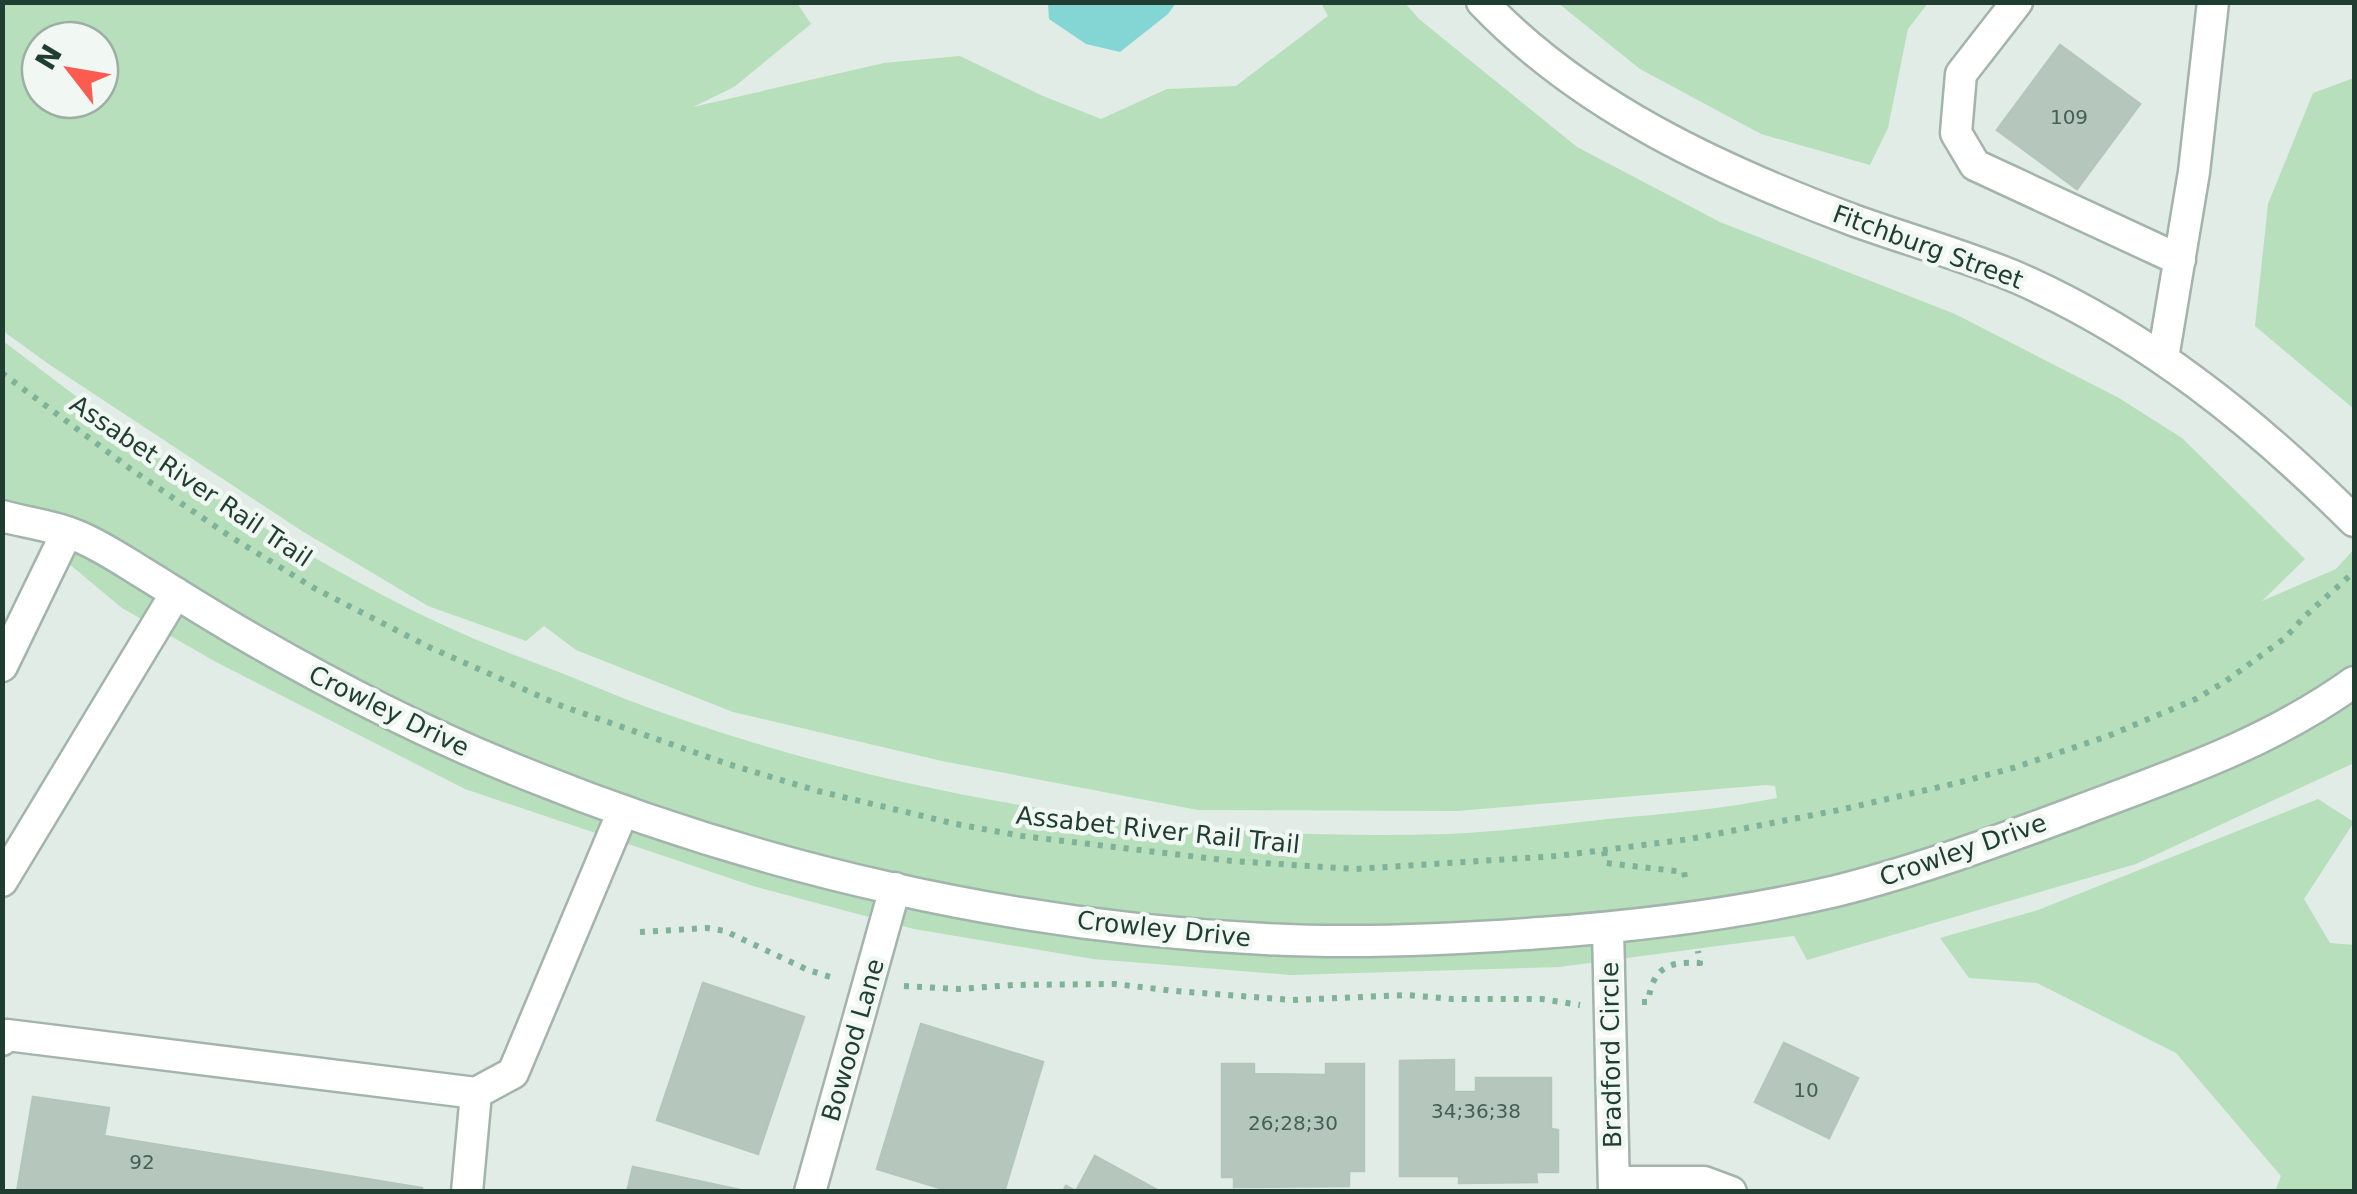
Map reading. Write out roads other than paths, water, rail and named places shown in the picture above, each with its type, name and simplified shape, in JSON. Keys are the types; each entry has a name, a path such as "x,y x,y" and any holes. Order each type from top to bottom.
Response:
{"street":[{"name":"Fitchburg Street","path":"1482,2 1586,90 1684,148 1811,204 2018,278 2082,309 2162,358 2244,418 2354,522"},
{"path":"2018,2 1961,74 1956,132 1975,165 2180,260"},
{"path":"2162,358 2194,172 2213,2"},
{"name":"Crowley Drive","path":"6,517 66,532 112,554 238,631 472,752 624,811 740,850 895,888 1076,921 1270,940 1458,939 1608,928 1684,919 1838,890 1987,844 2232,752 2306,715 2354,682"},
{"path":"2,666 66,532"},
{"path":"2,880 176,592"},
{"path":"2,1040 7,1035 476,1093 513,1074 624,811"},
{"name":"Bowood Lane","path":"810,1192 895,888"},
{"name":"Bradford Circle","path":"1608,928 1614,1187 1704,1182 1732,1192"},
{"path":"467,1192 476,1093"}],"water":[{"path":"1048,2 1176,3 1168,14 1120,52 1086,44 1049,19"}]}
